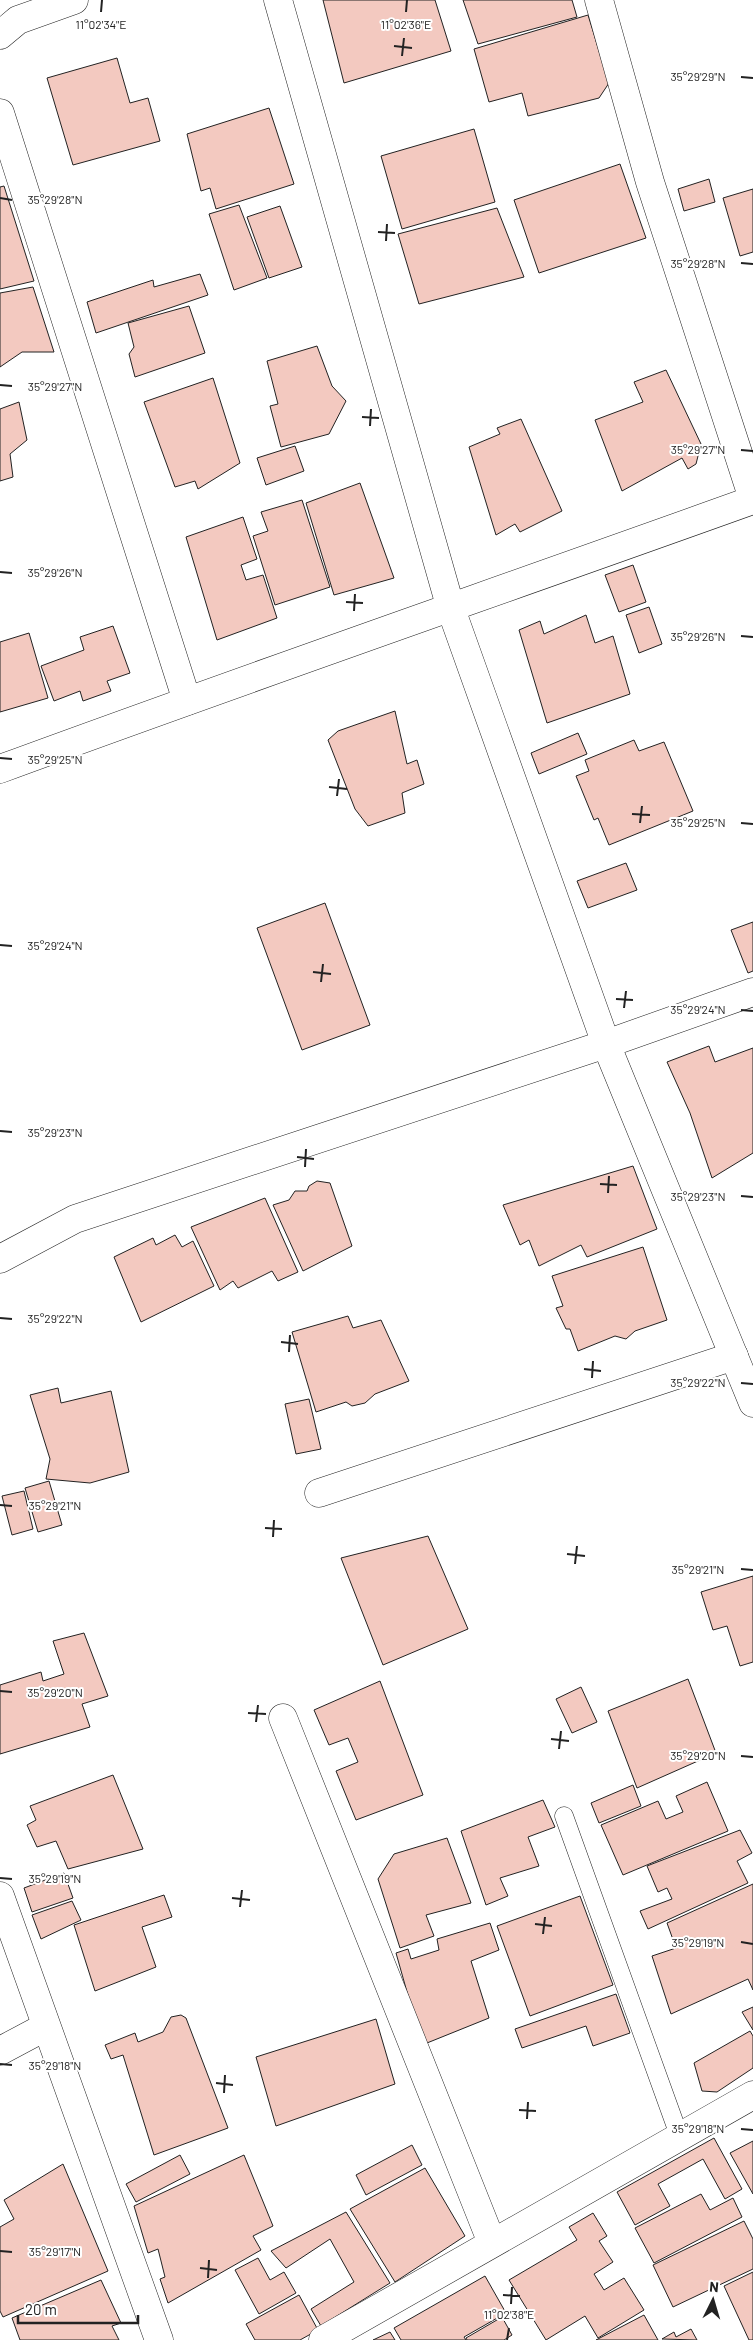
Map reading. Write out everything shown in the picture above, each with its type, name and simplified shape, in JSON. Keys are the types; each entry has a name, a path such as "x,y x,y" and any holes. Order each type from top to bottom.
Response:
{"street":[{"path":"0,35 18,20 74,0"},
{"path":"278,0 451,609 606,1044 753,1402"},
{"path":"0,770 187,700 451,609 753,499 650,182 599,0"},
{"path":"0,113 187,700"},
{"path":"0,1259 75,1219 606,1044 753,992"},
{"path":"319,1493 734,1356"},
{"path":"283,1718 492,2243"},
{"path":"0,1896 45,2028 159,2340"},
{"path":"0,2051 45,2028"},
{"path":"323,2340 753,2095"}],"lane":[{"path":"564,1816 680,2138"}],"building":[{"path":"323,0 435,0 451,51 344,83"},
{"path":"463,0 572,0 577,17 478,44"},
{"path":"588,15 609,83 599,98 528,116 522,93 489,102 474,49"},
{"path":"117,58 130,103 148,98 160,141 73,165 47,78"},
{"path":"269,108 294,184 216,209 210,188 201,191 187,134"},
{"path":"474,129 495,202 402,229 381,156"},
{"path":"620,164 646,238 539,273 514,200"},
{"path":"709,179 715,202 684,211 678,189"},
{"path":"4,186 34,281 0,289 0,187"},
{"path":"753,189 753,252 740,256 723,198"},
{"path":"239,205 267,278 234,290 209,214"},
{"path":"280,206 302,267 269,278 247,217"},
{"path":"497,208 524,277 419,304 398,234"},
{"path":"200,274 208,295 96,333 87,302 153,280 154,287"},
{"path":"33,287 54,352 22,352 0,367 0,293"},
{"path":"189,306 205,353 135,377 129,354 134,347 128,323"},
{"path":"317,346 332,386 346,401 329,434 281,447 270,406 278,404 267,361"},
{"path":"666,370 701,444 696,464 688,469 682,458 622,491 595,420 643,402 634,382"},
{"path":"213,378 240,463 198,489 195,481 175,487 144,402"},
{"path":"19,402 27,440 10,454 13,477 0,481 0,409"},
{"path":"521,419 562,511 520,532 515,524 496,535 469,447 500,434 497,428"},
{"path":"295,446 304,471 266,485 257,458"},
{"path":"360,483 394,578 334,595 306,503"},
{"path":"302,500 330,587 275,605 253,536 268,531 261,512"},
{"path":"243,517 257,559 241,565 246,580 263,575 277,618 217,640 186,537"},
{"path":"633,565 646,602 619,612 605,575"},
{"path":"649,607 662,644 639,653 626,615"},
{"path":"586,615 595,643 613,636 630,694 547,723 519,630 540,621 544,634"},
{"path":"113,626 130,673 107,681 111,691 83,701 80,691 54,701 41,666 84,650 80,637"},
{"path":"29,633 48,698 0,712 0,642"},
{"path":"395,711 407,764 417,760 424,784 402,793 405,813 368,826 355,809 328,740 338,731"},
{"path":"578,733 587,754 539,774 531,753"},
{"path":"634,740 639,751 664,742 693,811 609,845 598,818 594,820 576,776 589,771 585,760"},
{"path":"626,863 637,890 588,908 577,881"},
{"path":"325,903 370,1025 302,1050 257,928"},
{"path":"753,922 753,971 748,973 731,930"},
{"path":"709,1046 715,1062 753,1048 753,1153 712,1178 690,1113 667,1062"},
{"path":"633,1166 657,1229 587,1257 581,1245 539,1266 529,1240 520,1245 503,1205"},
{"path":"317,1181 330,1183 352,1246 303,1271 273,1205 289,1200 295,1191 307,1191 309,1186"},
{"path":"265,1198 298,1272 278,1281 272,1271 238,1288 233,1281 220,1290 191,1227"},
{"path":"175,1235 182,1247 193,1241 214,1286 141,1322 114,1257 153,1238 156,1245"},
{"path":"643,1247 667,1320 635,1331 626,1339 615,1336 578,1351 570,1329 566,1329 556,1308 563,1306 552,1276"},
{"path":"348,1316 353,1328 381,1320 409,1381 375,1394 365,1403 352,1406 346,1402 316,1412 292,1332"},
{"path":"58,1388 61,1403 111,1391 129,1472 90,1483 46,1479 50,1459 30,1395"},
{"path":"309,1399 321,1449 296,1454 285,1404"},
{"path":"49,1481 62,1525 38,1532 25,1488"},
{"path":"24,1491 33,1529 12,1535 2,1496"},
{"path":"428,1536 468,1629 383,1665 341,1558"},
{"path":"753,1576 753,1662 740,1666 727,1626 713,1630 701,1592"},
{"path":"84,1633 108,1696 82,1704 90,1727 0,1754 0,1685 41,1672 43,1681 64,1674 53,1641"},
{"path":"688,1679 716,1753 637,1788 608,1711"},
{"path":"380,1681 423,1795 356,1820 336,1771 358,1762 348,1738 329,1745 314,1710"},
{"path":"581,1687 597,1722 572,1733 556,1699"},
{"path":"113,1775 143,1849 68,1869 56,1841 37,1847 27,1825 36,1820 30,1806"},
{"path":"707,1782 728,1831 623,1875 601,1825 658,1801 666,1819 683,1812 676,1796"},
{"path":"633,1785 641,1806 599,1823 591,1803"},
{"path":"543,1800 555,1827 528,1837 539,1866 500,1878 508,1896 486,1905 461,1831"},
{"path":"740,1830 752,1853 737,1861 748,1883 648,1929 640,1911 672,1899 667,1888 658,1892 647,1866"},
{"path":"447,1838 471,1903 426,1915 434,1936 400,1948 378,1879 394,1854"},
{"path":"64,1873 73,1898 32,1912 24,1888"},
{"path":"753,1884 753,1990 748,1979 671,2014 652,1956 676,1948 667,1923"},
{"path":"164,1895 172,1917 142,1927 156,1967 95,1991 74,1925"},
{"path":"580,1896 613,1985 530,2016 497,1926"},
{"path":"72,1901 81,1920 41,1939 32,1915"},
{"path":"490,1923 499,1950 471,1961 489,2018 422,2045 396,1953 408,1949 411,1959 439,1950 437,1939"},
{"path":"616,1994 630,2033 593,2046 586,2026 522,2048 515,2029"},
{"path":"753,2007 753,2030 742,2012"},
{"path":"181,2015 186,2018 228,2128 154,2155 123,2055 111,2059 105,2045 135,2033 138,2042 163,2032 171,2017"},
{"path":"376,2019 395,2084 276,2126 256,2057"},
{"path":"750,2031 753,2036 753,2068 717,2092 702,2091 694,2063"},
{"path":"714,2138 742,2189 725,2199 703,2159 658,2184 670,2206 635,2225 617,2192"},
{"path":"753,2141 753,2194 730,2153"},
{"path":"412,2145 422,2165 366,2195 356,2175"},
{"path":"180,2155 190,2174 136,2202 126,2184"},
{"path":"244,2155 273,2226 253,2236 261,2250 168,2303 160,2279 165,2277 158,2249 148,2253 134,2206"},
{"path":"63,2164 108,2271 3,2317 0,2311 0,2227 14,2219 4,2200"},
{"path":"425,2168 465,2236 395,2282 350,2209"},
{"path":"701,2194 710,2210 733,2198 742,2217 654,2263 635,2228"},
{"path":"346,2212 390,2283 321,2326 311,2309 354,2282 330,2239 286,2268 271,2251"},
{"path":"593,2213 607,2236 599,2241 613,2262 594,2274 604,2290 624,2278 644,2310 598,2338 585,2316 546,2340 509,2280 577,2240 569,2227"},
{"path":"744,2221 753,2239 753,2269 673,2307 653,2265"},
{"path":"258,2258 270,2280 284,2272 296,2293 259,2314 235,2270"},
{"path":"753,2272 753,2340 749,2340 724,2286"},
{"path":"485,2276 506,2313 464,2337 466,2340 401,2340 394,2328"},
{"path":"101,2280 121,2323 112,2326 119,2340 20,2340 12,2318"},
{"path":"299,2295 318,2330 300,2340 255,2340 246,2324"},
{"path":"644,2315 658,2340 596,2340"},
{"path":"502,2317 512,2335 504,2340 467,2340 466,2338"},
{"path":"691,2329 697,2340 662,2339 674,2332 676,2337"},
{"path":"390,2332 395,2340 373,2340"}]}
